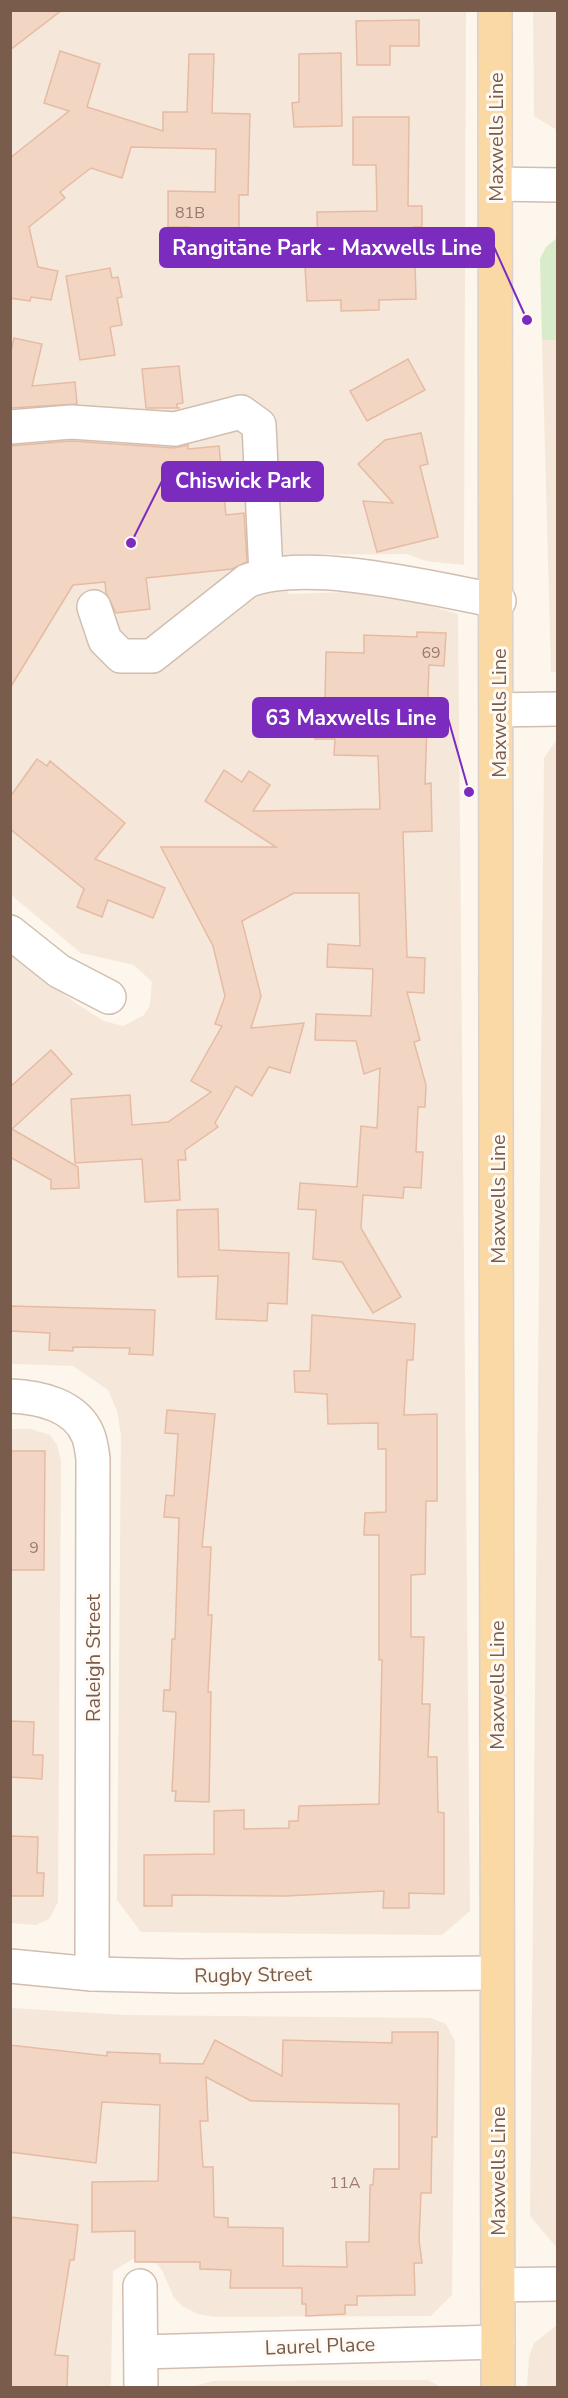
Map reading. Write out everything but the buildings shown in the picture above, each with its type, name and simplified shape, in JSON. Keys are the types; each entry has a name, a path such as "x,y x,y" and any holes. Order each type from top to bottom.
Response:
{"main road":[{"name":"Maxwells Line","path":"495,10 499,601 496,1973 498,2388"}],"street":[{"path":"496,184 558,184"},
{"path":"10,428 71,422 175,429 241,412 260,425 266,574"},
{"path":"94,607 105,640 121,656 152,656 247,581 266,574 355,574 499,601"},
{"path":"499,710 558,710"},
{"path":"10,932 59,971 109,997"},
{"name":"Raleigh Street","path":"10,1396 53,1402 74,1416 88,1434 93,1459 92,1974"},
{"name":"Rugby Street","path":"10,1966 92,1974 181,1976 496,1973"},
{"path":"498,2285 558,2284"},
{"path":"140,2286 141,2388"},
{"name":"Laurel Place","path":"141,2352 498,2342"}],"shaded area":[{"path":"11,11 466,11 464,565 426,561 407,554 288,555 288,594 378,591 458,614 470,1911 442,1935 141,1932 117,1900 121,1435 117,1411 108,1390 73,1366 11,1364 10,952 77,1004 104,1021 123,1026 144,1015 150,1005 152,982 134,965 81,953 11,895"},
{"path":"533,11 557,11 557,130 534,116"},
{"path":"542,340 558,340 557,672 551,672"},
{"path":"557,739 558,2248 530,2216 544,758"},
{"path":"11,1429 31,1429 50,1435 57,1445 61,1461 58,1902 49,1919 36,1925 11,1923"},
{"path":"11,2008 126,2015 431,2018 446,2024 455,2041 452,2295 431,2316 215,2317 198,2314 182,2306 174,2298 162,2270 156,2263 133,2259 113,2271 111,2387 11,2388"},
{"path":"557,2325 557,2387 527,2387 529,2357 534,2343"},
{"path":"428,2380 441,2387 191,2387 213,2381"}],"green space":[{"path":"557,238 557,340 542,340 540,259 546,247"}],"place":[{"name":"Rangitāne Park - Maxwells Line","path":"527,320"},
{"name":"Chiswick Park","path":"131,543"},
{"name":"63 Maxwells Line","path":"469,792"}]}
